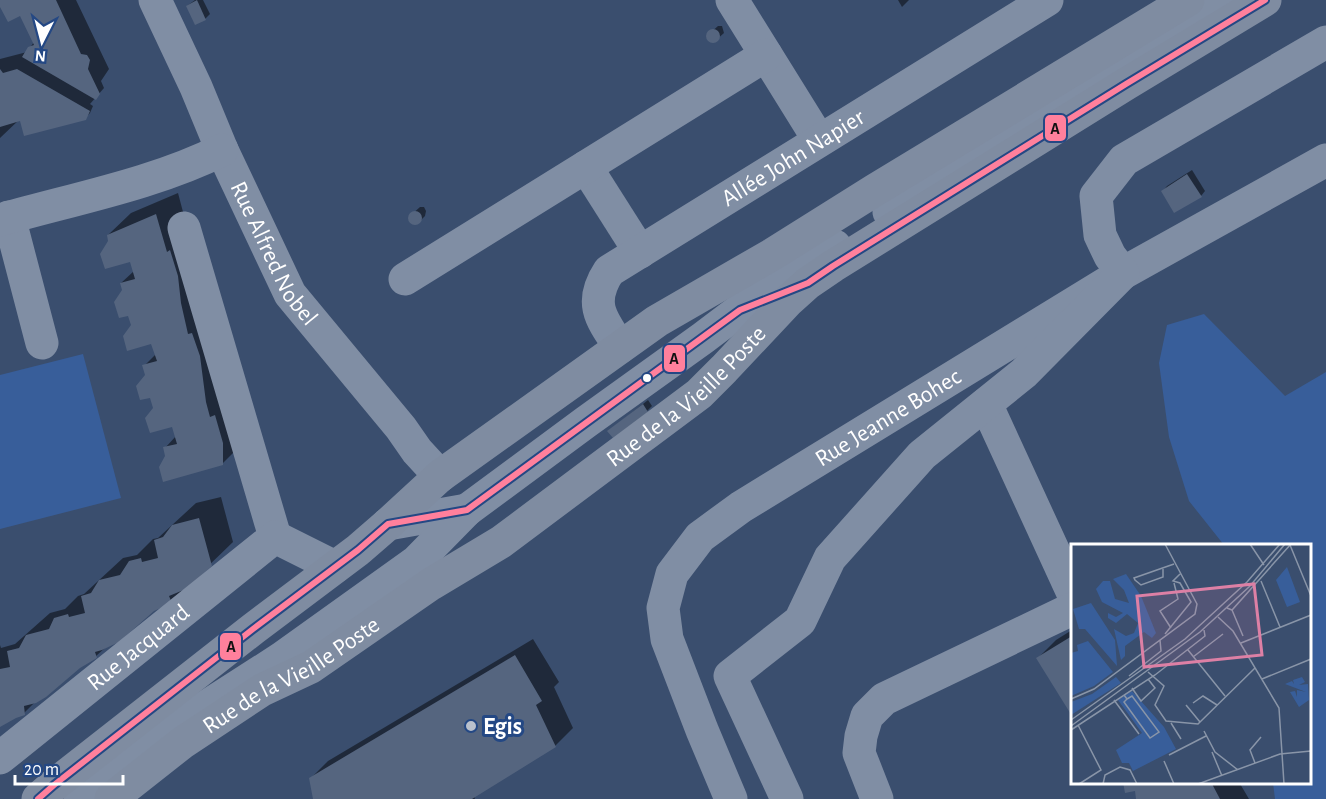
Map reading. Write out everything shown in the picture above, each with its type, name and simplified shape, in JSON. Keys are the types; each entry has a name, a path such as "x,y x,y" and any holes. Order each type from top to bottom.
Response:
{"main road":[{"name":"Rue de la Vieille Poste","path":"38,799 335,567 388,524 440,476 620,347 681,306 773,254 1188,0"},
{"name":"Rue de la Vieille Poste","path":"111,799 182,743 262,690 311,668 431,584 501,542 699,394 808,283 1265,0"}],"street":[{"name":"Rue Alfred Nobel","path":"155,0 290,294 401,428 417,451 440,476"},
{"path":"732,0 819,140"},
{"name":"Allée John Napier","path":"620,347 602,319 599,306 598,294 609,271 1047,0"},
{"path":"80,799 170,730 282,658 416,562 467,510 740,310 824,253 1232,0"},
{"path":"787,799 730,676 800,621 830,558 921,455 1024,373 1123,273 1110,256 1100,235 1096,196 1124,160 1326,42"},
{"path":"405,279 766,55"},
{"path":"42,344 4,218 145,180 205,159 222,150"},
{"name":"Rue Jeanne Bohec","path":"731,799 667,639 663,608 672,574 700,537 741,507 1123,273 1326,160"},
{"path":"586,167 640,252"},
{"path":"184,228 275,537 335,567"},
{"path":"740,310 808,283"},
{"path":"986,404 1071,589"},
{"path":"388,524 467,510"},
{"name":"Rue Jacquard","path":"0,758 275,537"},
{"path":"877,799 859,753 861,735 867,716 885,699 1071,609"}],"shaded area":[{"path":"1204,314 1285,396 1326,372 1326,799 1275,799 1273,784 1311,784 1311,544 1223,544 1189,501 1169,437 1159,363 1167,325"},
{"path":"83,354 121,498 0,529 0,375"}],"building":[{"path":"0,0 56,0 81,54 87,55 90,60 88,69 100,94 96,100 22,57 28,47 34,45 20,16 8,22 0,7"},
{"path":"197,0 206,20 195,25 186,6"},
{"path":"713,29 718,31 720,36 718,41 713,43 708,41 706,36 708,31"},
{"path":"0,69 3,73 17,69 90,111 86,120 24,136 20,121 0,127"},
{"path":"1187,174 1202,197 1174,213 1161,191"},
{"path":"415,211 420,213 422,218 420,223 415,225 410,223 408,218 410,213"},
{"path":"156,214 167,252 170,250 178,276 188,334 192,333 200,356 210,417 215,415 223,443 223,465 163,482 159,467 165,456 163,447 177,444 172,427 150,433 145,418 153,408 150,398 140,400 136,386 145,375 142,365 157,361 151,344 127,351 123,336 131,325 128,316 119,318 114,302 122,290 120,283 135,279 130,262 105,269 100,254 108,241 107,235"},
{"path":"643,404 648,412 613,438 607,431"},
{"path":"199,518 212,566 186,589 169,596 172,603 154,611 119,642 95,652 97,658 80,668 46,697 24,706 25,715 0,727 0,669 10,667 7,651 19,648 26,635 49,629 54,618 85,613 81,596 91,593 99,580 120,575 129,561 141,558 142,562 158,558 154,540 163,537 172,525"},
{"path":"1071,637 1071,714 1036,658"},
{"name":"Egis","path":"515,655 542,701 536,705 556,747 472,799 313,799 309,778"},
{"path":"1123,784 1212,784 1220,799 1136,799 1135,791 1125,793"}],"transit line":[{"name":"A","path":"38,799 253,629 358,550 388,524 467,510 740,310 808,283 1265,0"}],"place":[{"name":"Egis","path":"471,726"}]}
